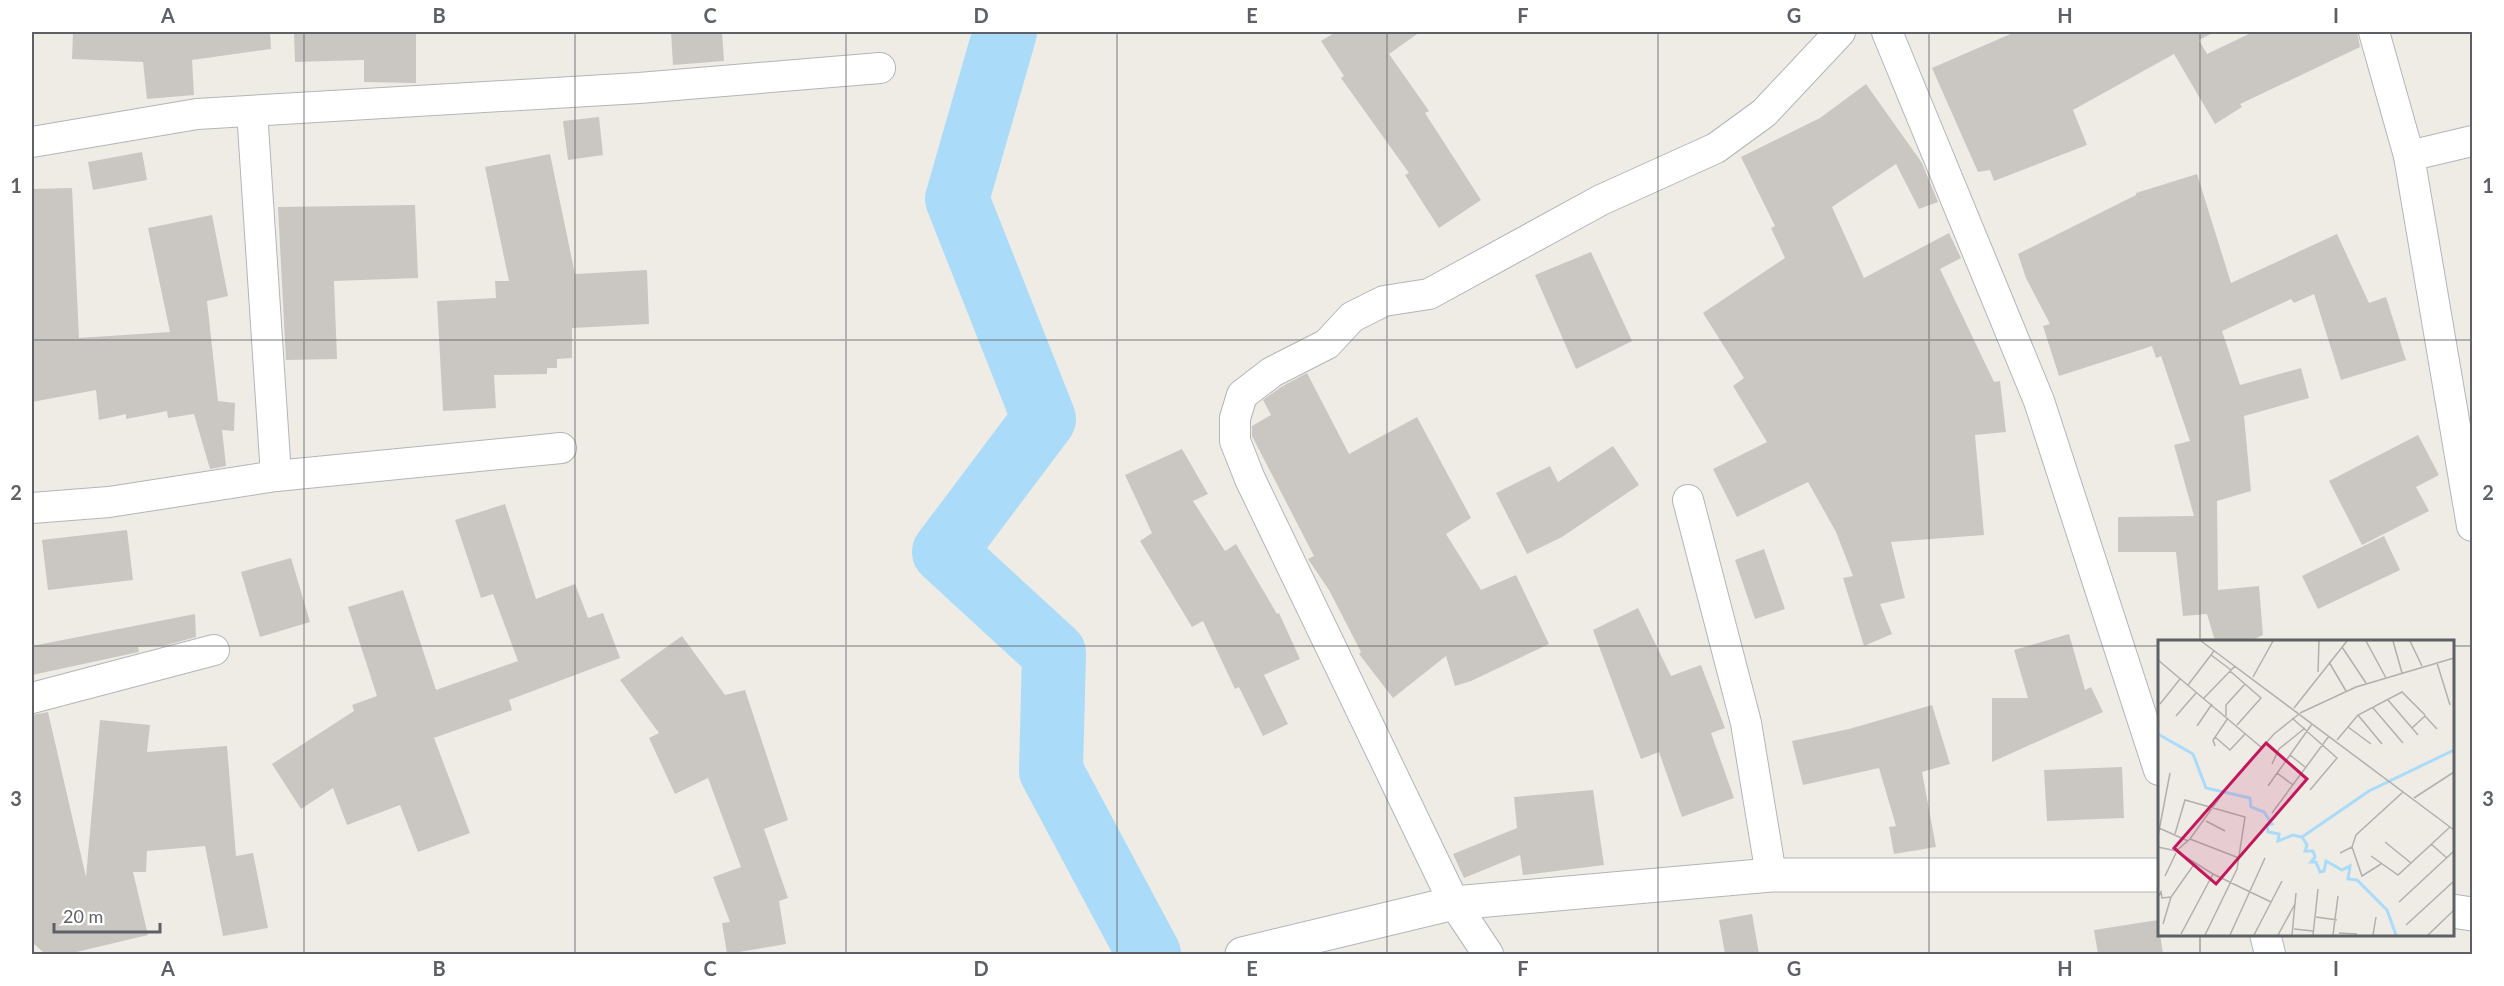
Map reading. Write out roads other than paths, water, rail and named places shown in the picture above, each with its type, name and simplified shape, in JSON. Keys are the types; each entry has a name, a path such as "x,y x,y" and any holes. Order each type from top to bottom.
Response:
{"street":[{"path":"1488,954 1454,903 1250,479 1235,441 1235,418 1242,395 1272,372 1327,344 1352,317 1384,301 1429,294 1601,200 1716,148 1764,113 1840,32"},
{"path":"1887,32 2039,401 2158,767"},
{"path":"2374,32 2409,156 2472,526"},
{"path":"32,142 197,114 639,88 880,68"},
{"path":"252,111 276,476"},
{"path":"2409,156 2472,141"},
{"path":"32,508 109,502 276,476 561,448"},
{"path":"1688,500 1746,723 1771,875"},
{"path":"32,698 214,650"},
{"path":"1242,954 1454,903 1771,875 2158,875"},
{"path":"2453,911 2472,914"},
{"path":"2265,935 2270,954"}],"waterway":[{"path":"1005,32 957,199 1044,419 944,552 1054,653 1051,771 1149,954"}]}
